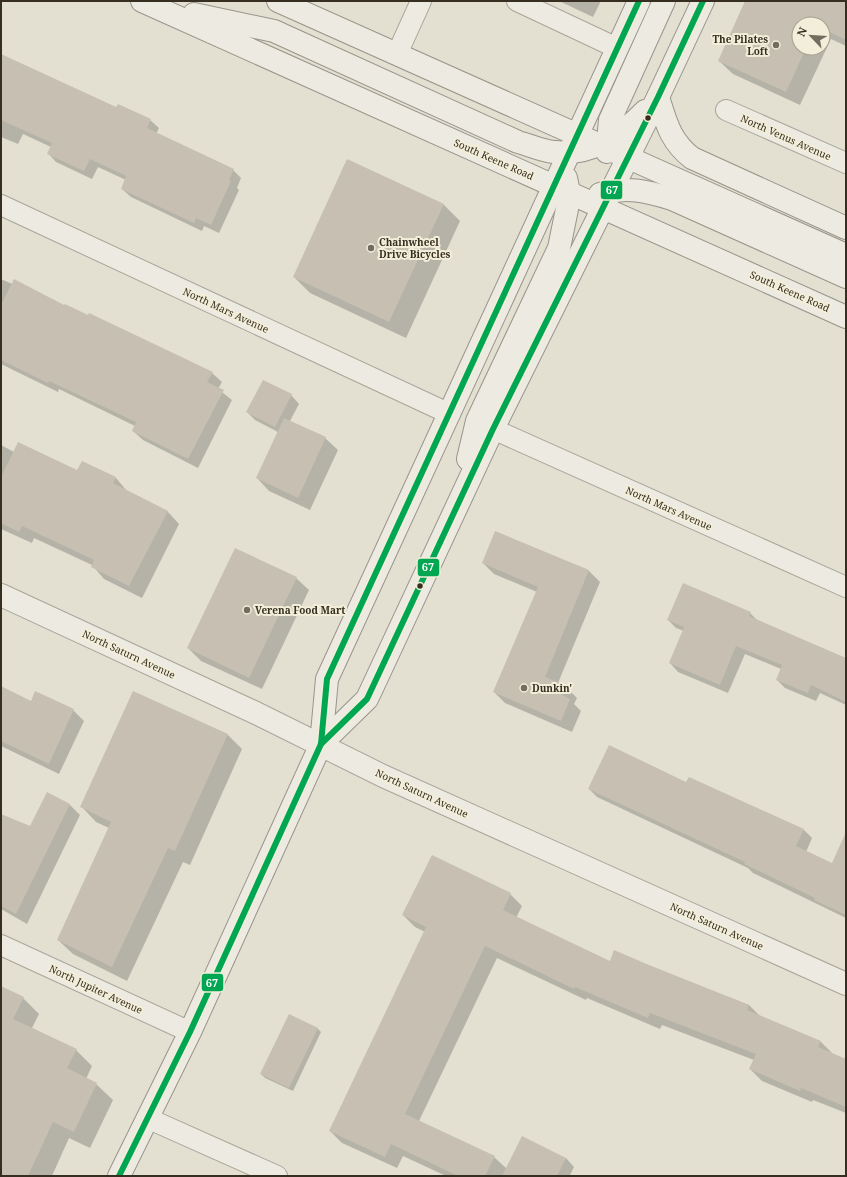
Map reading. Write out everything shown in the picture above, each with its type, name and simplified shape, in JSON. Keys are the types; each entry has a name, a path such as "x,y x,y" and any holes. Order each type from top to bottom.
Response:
{"main road":[{"name":"South Keene Road","path":"278,1 527,113 582,180 640,224 846,317"},
{"path":"456,507 477,422 559,248 582,180 617,48 639,1"},
{"path":"321,744 367,699 493,429 582,180 609,168 605,145 610,120 664,1"},
{"path":"119,1176 190,1032 321,744 328,679 528,245 582,180 627,157 658,97 703,1"},
{"name":"South Keene Road","path":"147,3 582,180"},
{"path":"147,3 274,31 518,142 582,180 645,190 672,199 846,276"},
{"path":"605,145 634,123 658,97"},
{"path":"658,97 668,130 681,149 692,158 846,228"},
{"path":"527,113 582,180"},
{"name":"South Keene Road","path":"582,180 605,145 627,157 846,255"},
{"name":"North Saturn Avenue","path":"1,595 321,744 383,776 846,984"}],"street":[{"path":"397,54 421,1"},
{"path":"517,1 617,48"},
{"name":"North Venus Avenue","path":"726,110 846,163"},
{"name":"North Mars Avenue","path":"1,205 450,414"},
{"name":"North Mars Avenue","path":"493,429 846,586"},
{"name":"North Jupiter Avenue","path":"1,945 190,1032"},
{"path":"147,1118 277,1176"}],"building":[{"path":"745,1 846,1 846,40 831,33 831,16 791,16 791,56 802,56 786,92 718,61"},
{"path":"1,54 116,107 118,104 151,119 147,128 234,169 229,180 231,181 211,225 196,218 194,223 121,189 126,176 90,159 84,171 47,154 52,143 1,120"},
{"path":"347,159 444,204 389,322 293,277"},
{"path":"14,279 64,305 65,304 88,315 89,313 213,372 207,382 224,390 188,459 132,431 136,422 49,381 48,383 1,360 1,305"},
{"path":"263,380 292,394 275,427 246,412"},
{"path":"284,418 326,437 298,498 256,478"},
{"path":"18,442 77,470 82,461 116,477 113,483 168,511 129,586 91,567 94,560 22,526 19,532 1,523 1,477"},
{"path":"495,531 589,570 545,677 567,686 562,695 570,699 561,721 493,692 538,587 482,563"},
{"path":"235,548 297,577 249,678 187,648"},
{"path":"683,583 751,612 749,616 846,658 846,702 811,685 808,693 776,680 782,665 736,646 720,685 669,663 684,627 667,620"},
{"path":"1,686 31,701 35,691 74,709 49,764 1,741"},
{"path":"133,691 228,734 175,851 168,848 112,967 57,940 111,822 80,807"},
{"path":"609,745 686,782 689,777 804,829 796,846 832,863 846,832 846,915 814,900 815,898 744,864 745,862 588,789"},
{"path":"47,792 70,804 16,914 1,906 1,814 30,826"},
{"path":"432,855 511,893 503,910 610,961 614,950 749,1005 747,1010 821,1041 818,1047 846,1059 846,1107 801,1088 800,1091 749,1069 756,1054 650,1013 648,1018 575,987 574,989 485,946 405,1114 495,1156 485,1176 458,1176 391,1144 385,1157 329,1131 426,927 402,915"},
{"path":"1,986 24,997 13,1019 77,1049 67,1068 97,1083 74,1132 53,1122 28,1176 1,1176"},
{"path":"289,1014 318,1028 289,1088 260,1074"},
{"path":"522,1136 566,1158 557,1176 502,1176"}],"transit line":[{"name":"67","path":"119,1176 190,1032 321,744 327,679 639,1"},
{"name":"67","path":"321,744 367,699 493,429 658,97 703,1"}],"place":[{"name":"The Pilates Loft","path":"776,45"},
{"name":"Chainwheel Drive Bicycles","path":"371,248"},
{"name":"Verena Food Mart","path":"247,610"},
{"name":"Dunkin'","path":"524,688"}]}
